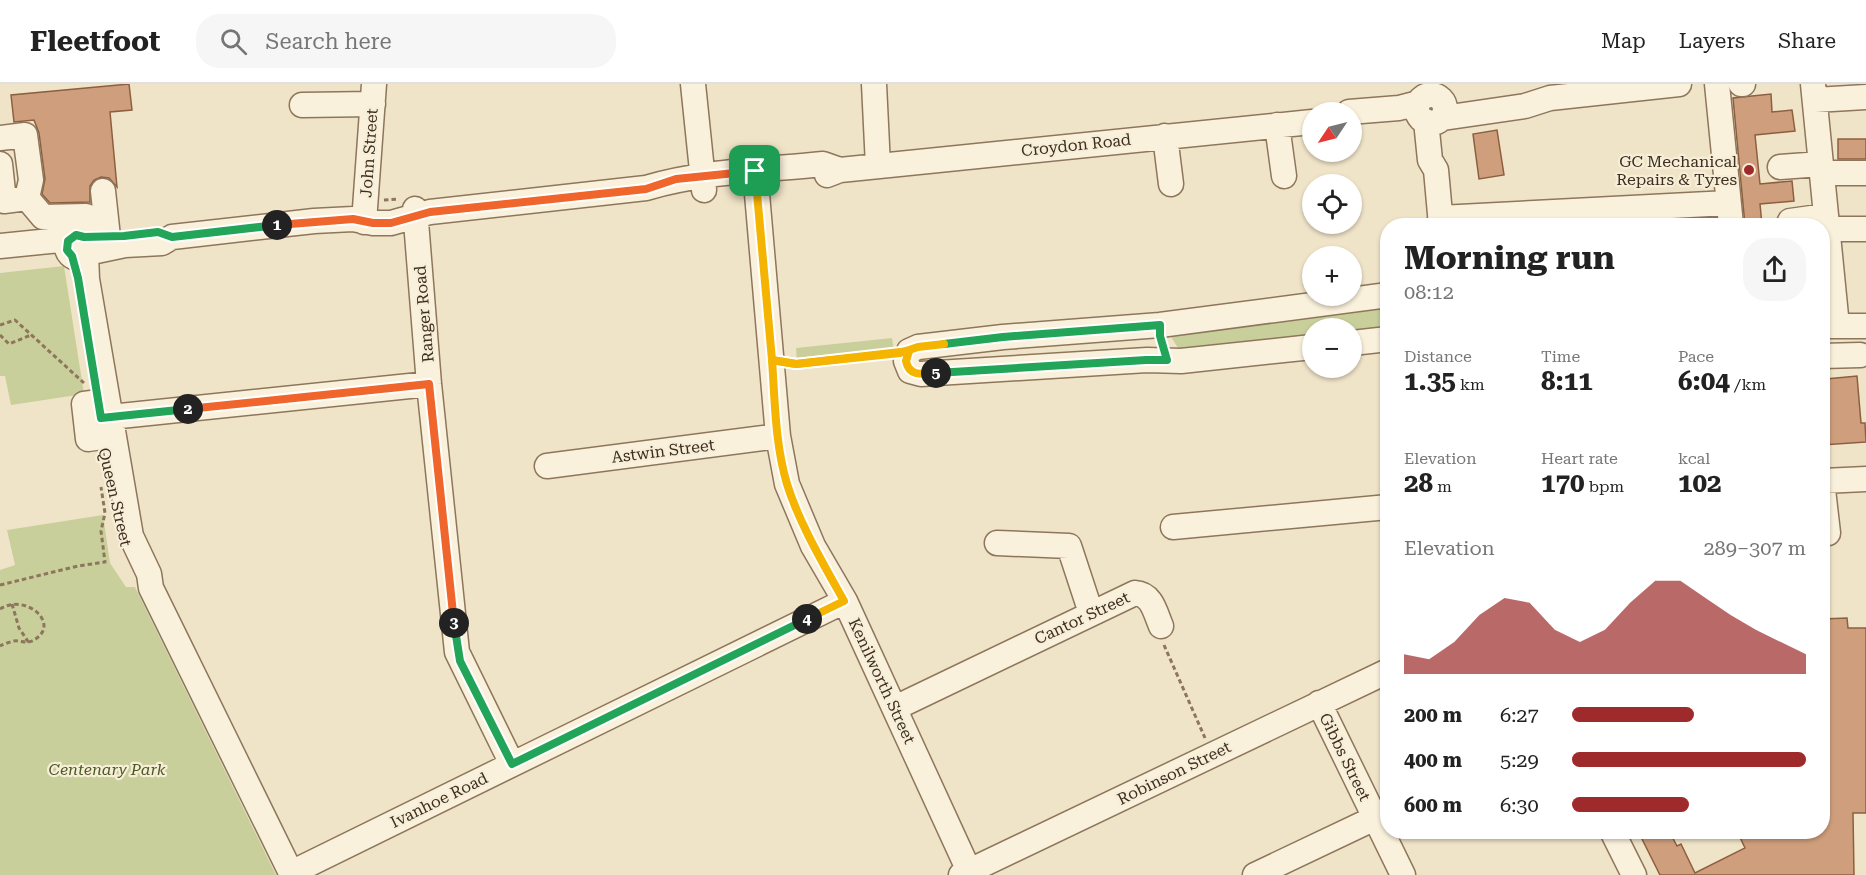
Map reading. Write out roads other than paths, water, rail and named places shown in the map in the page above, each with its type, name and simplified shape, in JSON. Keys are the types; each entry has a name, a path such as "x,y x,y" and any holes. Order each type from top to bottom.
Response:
{"street":[{"path":"693,84 704,183"},
{"path":"874,84 878,166"},
{"path":"1362,111 1522,94 1550,98 1679,84"},
{"path":"1565,218 1730,214 1717,84"},
{"path":"1827,218 1814,92 1866,97"},
{"path":"302,105 373,94"},
{"name":"John Street","path":"361,218 373,94"},
{"path":"1362,121 1431,104"},
{"path":"1431,104 1437,135 1439,159 1436,170 1441,218"},
{"name":"Croydon Road","path":"0,246 162,243 172,237 361,218 391,223 420,212 646,189 676,179 704,183 756,178 823,164 840,170 1302,123"},
{"path":"1277,125 1284,176"},
{"path":"0,138 26,135 31,180 27,198"},
{"path":"1165,136 1171,184"},
{"path":"0,164 4,201 27,198"},
{"path":"1780,167 1821,168 1866,173"},
{"name":"Kenilworth Street","path":"756,178 778,436 787,484 813,546 844,601 895,708 965,873"},
{"name":"Queen Street","path":"103,191 78,278 102,413 131,536 149,574 151,588 292,874"},
{"path":"27,198 43,217 86,216 88,244"},
{"name":"Ranger Road","path":"420,212 429,384 457,652 512,764"},
{"path":"1830,223 1866,229"},
{"name":"Croydon Road","path":"0,260 88,244"},
{"path":"1302,348 1181,361 1146,360 921,374 910,371 906,356 909,351 918,347 1003,337 1160,325 1380,296"},
{"path":"1160,325 1160,336 1167,360"},
{"path":"1830,326 1866,326"},
{"path":"1362,342 1380,340"},
{"path":"1830,356 1860,355"},
{"path":"102,413 429,384"},
{"name":"Astwin Street","path":"547,466 778,436"},
{"path":"1830,481 1866,479"},
{"path":"1173,527 1380,508"},
{"path":"997,543 1069,546 1091,613"},
{"name":"Cantor Street","path":"895,708 1135,593 1142,593 1149,600 1161,626"},
{"name":"Ivanhoe Road","path":"292,874 844,601"},
{"name":"Robinson Street","path":"965,873 1380,675"},
{"name":"Gibbs Street","path":"1320,703 1380,829"},
{"path":"1255,875 1375,818"},
{"name":"Gibbs Street","path":"1385,839 1402,875"},
{"path":"1616,839 1634,875"}],"place":[{"name":"GC Mechanical Repairs & Tyres","path":"1749,170"}],"park label":[{"name":"Centenary Park","path":"107,769"}]}
